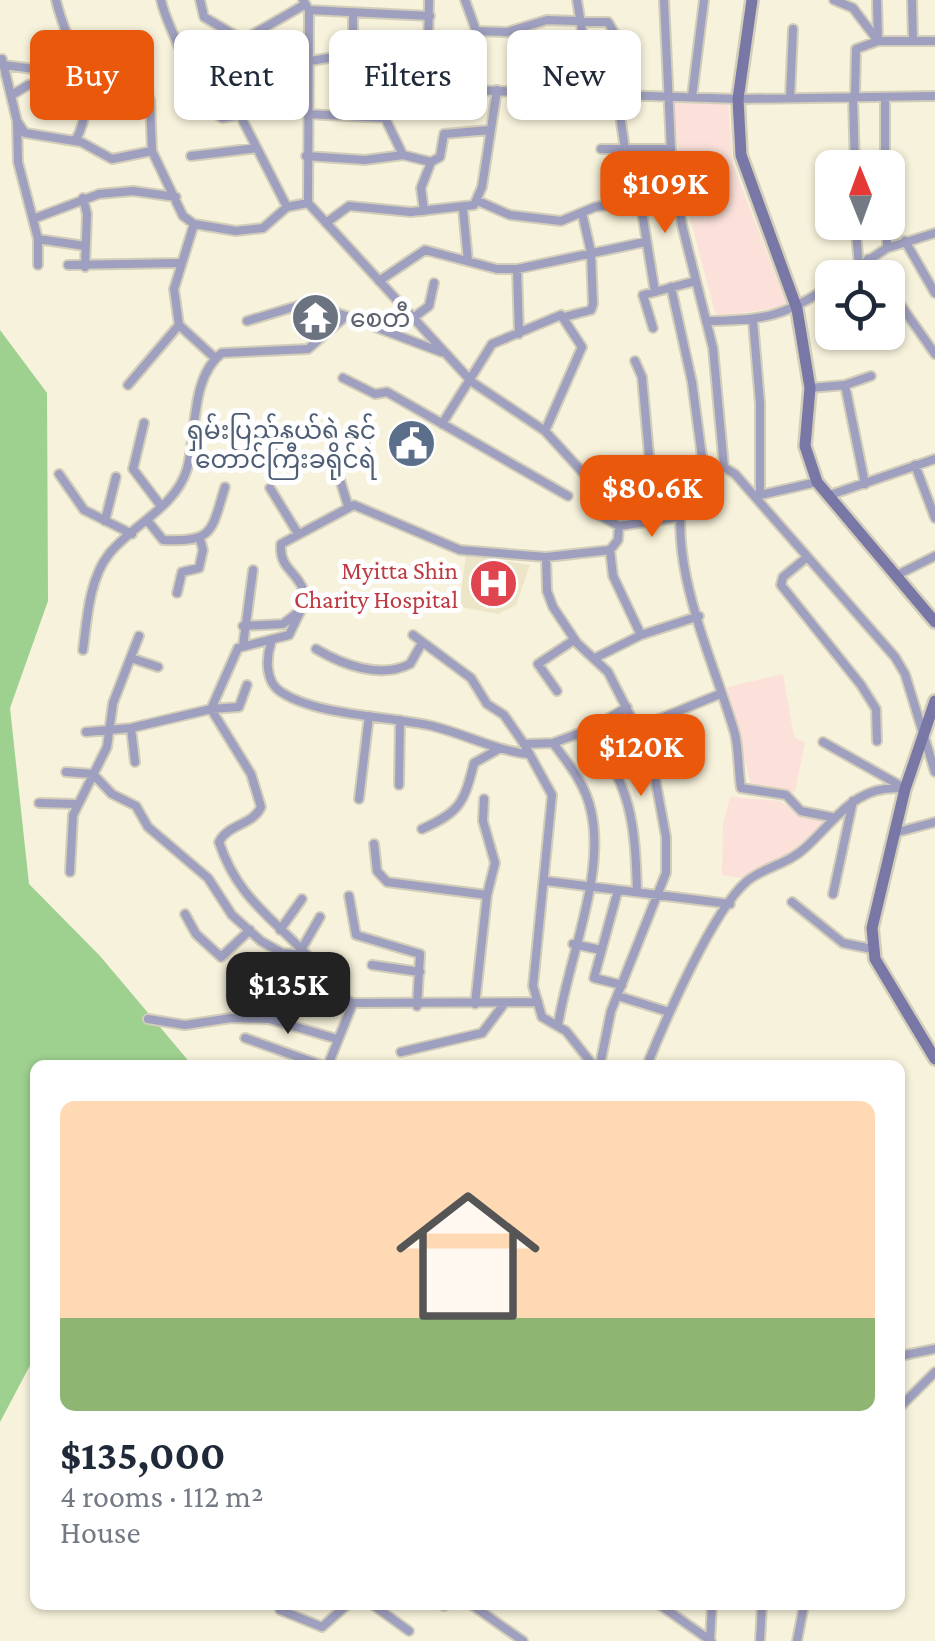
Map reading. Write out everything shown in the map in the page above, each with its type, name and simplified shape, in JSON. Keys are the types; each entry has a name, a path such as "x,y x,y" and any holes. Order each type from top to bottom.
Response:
{"street":[{"path":"56,0 63,30"},
{"path":"160,0 166,26 174,38"},
{"path":"200,0 204,17 226,30"},
{"path":"372,0 374,11"},
{"path":"429,0 429,30"},
{"path":"465,0 476,30"},
{"path":"577,0 583,30"},
{"path":"664,0 670,148 722,408 724,467 758,495 806,558 895,658 906,674 935,772"},
{"path":"692,98 704,0"},
{"path":"752,0 738,99 741,155 797,309 810,388 805,446 817,482 935,622"},
{"path":"834,0 853,8 878,41"},
{"path":"876,0 878,41"},
{"path":"912,0 913,40"},
{"path":"261,30 306,5 353,14 374,11 430,16"},
{"path":"306,5 309,74"},
{"path":"353,14 353,30"},
{"path":"487,31 507,32 548,20 608,22 613,30"},
{"path":"790,98 793,29"},
{"path":"855,150 854,52 878,41 935,41"},
{"path":"310,61 329,58"},
{"path":"30,67 2,62 17,121 17,153 38,238 38,265"},
{"path":"12,94 30,85"},
{"path":"487,90 507,90"},
{"path":"478,201 497,90"},
{"path":"641,95 738,99 935,96"},
{"path":"885,97 886,150"},
{"path":"309,114 385,118 403,154"},
{"path":"74,141 84,120"},
{"path":"151,120 152,152 183,216 194,224 236,231 262,228 287,207 308,203"},
{"path":"242,120 287,207"},
{"path":"306,120 308,203 472,382 544,432 586,476 599,515 620,526 679,517"},
{"path":"625,120 655,292"},
{"path":"17,121 26,134 74,141 112,159 152,152"},
{"path":"306,156 366,160 403,154 431,162 440,158 444,134 490,130"},
{"path":"192,156 256,148"},
{"path":"601,149 670,148"},
{"path":"424,211 421,188 431,162"},
{"path":"33,218 83,198 116,191 176,197"},
{"path":"326,223 349,206 424,211 463,209 478,201 529,220 561,221 595,207 678,195"},
{"path":"83,198 87,214 85,267"},
{"path":"463,209 468,261"},
{"path":"442,424 472,382 492,344 557,315 564,317 592,308 591,252 582,213"},
{"path":"194,224 179,263 173,295 179,324 215,358"},
{"path":"867,260 887,248 935,233"},
{"path":"38,238 84,246"},
{"path":"887,240 887,248"},
{"path":"905,241 935,293"},
{"path":"379,281 425,250 517,268 644,242"},
{"path":"68,265 179,263"},
{"path":"517,268 519,334"},
{"path":"653,328 643,295 696,281"},
{"path":"413,318 429,306 434,284"},
{"path":"671,287 692,382 704,472"},
{"path":"706,320 753,321 797,309 815,296"},
{"path":"247,321 306,302 446,354"},
{"path":"905,311 935,354"},
{"path":"83,650 96,582 106,558 161,506 187,469 206,371 215,358 222,353 308,349 346,316"},
{"path":"544,432 582,347 564,317"},
{"path":"753,321 760,403 758,495"},
{"path":"128,385 179,324"},
{"path":"635,361 642,377 651,477"},
{"path":"810,388 871,376"},
{"path":"343,378 374,394 388,392 568,496"},
{"path":"845,384 865,484"},
{"path":"144,423 133,469 161,506"},
{"path":"830,495 935,459"},
{"path":"916,465 935,518"},
{"path":"586,476 686,482 724,467"},
{"path":"338,473 348,506"},
{"path":"59,474 76,503 132,534"},
{"path":"105,521 116,477"},
{"path":"686,482 679,517 689,591 736,738 741,788 786,795 801,811 831,816"},
{"path":"758,495 817,482"},
{"path":"147,520 163,540 200,539 212,532 225,487"},
{"path":"270,488 297,532"},
{"path":"243,646 271,643 289,636 301,610 302,584 287,571 281,544 348,506 460,550 546,557 610,550 618,540 620,526"},
{"path":"177,593 182,572 199,568 203,550 200,539"},
{"path":"610,550 613,576 641,635"},
{"path":"898,574 935,556"},
{"path":"546,557 547,591 574,640 608,672 638,728 657,777 666,837 666,873 598,1060"},
{"path":"806,558 783,576 781,586 876,709 877,741"},
{"path":"212,709 227,668 243,646 253,570"},
{"path":"243,626 282,624 301,610"},
{"path":"595,658 641,635 700,616"},
{"path":"413,635 471,678 487,704 504,715 546,776 552,795 533,986 542,1017 558,1025 591,1060"},
{"path":"70,872 78,804 112,732 111,710 139,636"},
{"path":"557,691 538,664 574,640"},
{"path":"271,643 266,657 272,684 282,693 368,716 434,726 497,750 528,754"},
{"path":"316,649 338,663 396,670 410,664 422,643"},
{"path":"131,658 158,667"},
{"path":"86,732 112,732 212,709 239,707 247,685"},
{"path":"638,728 720,694"},
{"path":"935,700 905,788 878,897 872,949 935,1059"},
{"path":"524,744 553,743 591,729 627,707"},
{"path":"212,709 251,774 260,807 255,818 230,828 219,842 249,902 304,952 331,992 353,1003 417,1006 538,1002"},
{"path":"360,800 368,716"},
{"path":"399,784 400,720"},
{"path":"131,728 135,762"},
{"path":"591,729 623,780 632,816 637,892"},
{"path":"823,742 905,788"},
{"path":"553,743 586,793 592,811 590,886 558,1025"},
{"path":"422,829 452,815 461,804 474,764 497,750"},
{"path":"66,772 93,774 112,794 136,806 148,827 208,878 232,915 282,953 304,952"},
{"path":"649,1060 669,1012 730,904 749,879 794,859 831,816 853,801 886,786 905,788"},
{"path":"475,1004 494,864 483,821 484,799"},
{"path":"833,894 853,801"},
{"path":"38,804 78,804"},
{"path":"894,833 935,822"},
{"path":"374,844 377,872 387,882 487,895"},
{"path":"546,881 730,904"},
{"path":"618,890 594,978 622,986"},
{"path":"349,896 356,935 417,952 422,960 417,1006"},
{"path":"280,930 302,899"},
{"path":"792,902 842,943 872,949"},
{"path":"186,914 196,934 221,957 250,930"},
{"path":"304,952 320,917"},
{"path":"574,944 601,950"},
{"path":"372,965 420,972"},
{"path":"618,996 669,1012"},
{"path":"327,1060 353,1003"},
{"path":"401,1052 482,1034 504,1004"},
{"path":"148,1019 184,1025 231,1018 269,1019 337,1039"},
{"path":"245,1038 310,1060"},
{"path":"905,1355 935,1349"},
{"path":"905,1402 935,1372"},
{"path":"280,1610 322,1627 341,1610"},
{"path":"380,1610 409,1631"},
{"path":"479,1610 523,1641"},
{"path":"667,1610 710,1641"},
{"path":"710,1641 712,1610"},
{"path":"760,1641 762,1610"},
{"path":"797,1641 803,1610"}],"shaded area":[{"path":"673,102 728,103 733,165 788,307 716,316 682,187"},
{"name":"Myitta Shin Charity Hospital","path":"466,555 530,565 516,605 498,614 452,605 454,592 461,592"},
{"path":"783,674 794,737 805,742 795,792 751,786 727,687"},
{"path":"730,797 780,801 799,815 824,821 794,850 764,866 740,878 722,875 723,824"}],"green space":[{"path":"0,330 47,393 48,601 10,708 29,884 100,956 188,1060 30,1060 30,1365 0,1422"}],"place":[{"name":"စေတီ","path":"315,318"},
{"name":"ရှမ်းပြည်နယ်ရဲ နှင့် တောင်ကြီးခရိုင်ရဲ","path":"411,444"},
{"name":"Myitta Shin Charity Hospital","path":"493,584"}]}
